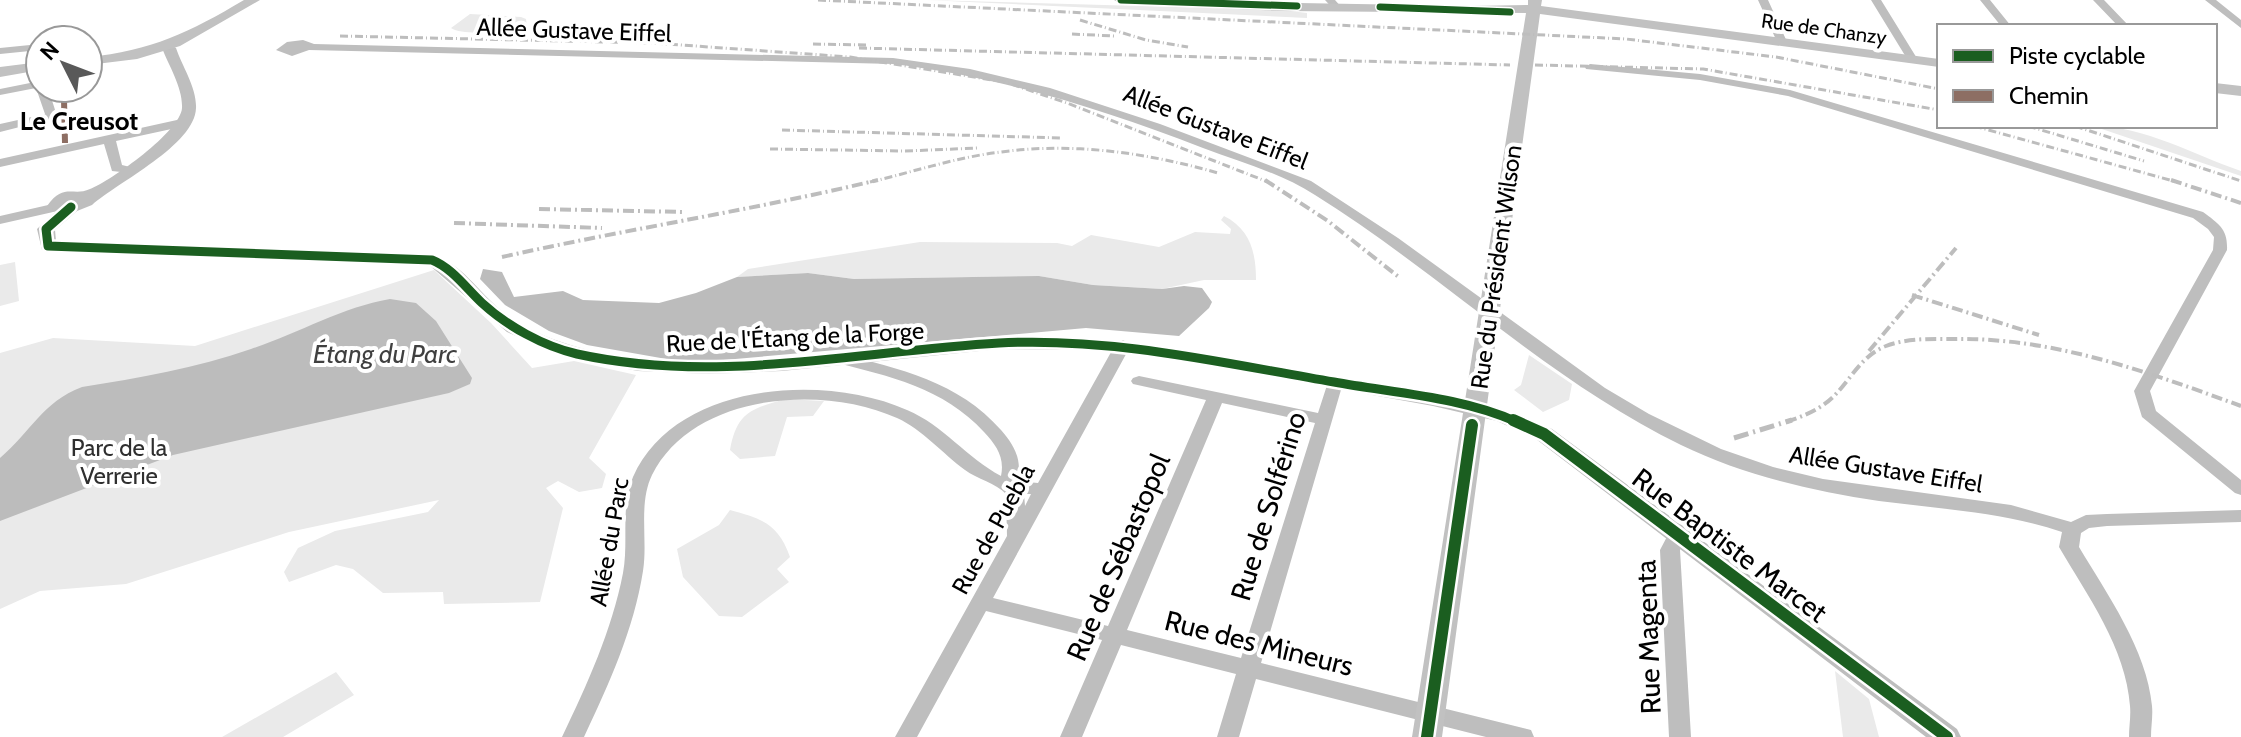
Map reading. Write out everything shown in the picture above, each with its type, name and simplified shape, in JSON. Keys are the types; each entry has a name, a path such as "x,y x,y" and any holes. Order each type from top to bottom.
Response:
{"main road":[{"path":"104,59 169,48 253,0"},
{"name":"Rue de Chanzy","path":"1121,0 1334,5 1573,16 1730,35 1824,52 1937,63"},
{"name":"Rue du Président Wilson","path":"1428,726 1532,16"},
{"path":"0,72 24,68"},
{"path":"2217,88 2241,91"}],"street":[{"path":"1763,0 1782,43"},
{"path":"1876,0 1913,60"},
{"path":"1985,0 2004,24"},
{"path":"2098,0 2122,24"},
{"path":"2210,0 2241,25"},
{"name":"Allée Gustave Eiffel","path":"308,47 893,61 935,65 1020,82 1151,124 1293,177 1422,261 1460,292 1615,401 1718,455 1814,484 2016,512 2072,529"},
{"path":"0,219 70,202 126,170 165,143 186,122 189,107 169,48"},
{"path":"0,51 24,49"},
{"path":"1590,67 1700,77 1790,93 2198,215 2213,226 2221,237 2220,250 2155,366 2142,391 2142,400 2148,413 2241,489"},
{"path":"0,92 24,88"},
{"path":"0,128 51,116 47,104"},
{"path":"0,163 186,122"},
{"path":"109,139 116,168 126,170"},
{"name":"Rue de l'Étang de la Forge","path":"70,202 46,229 48,246 432,260 442,264 513,327 553,345 603,359 691,368 1021,343 1123,345 1475,408"},
{"name":"Rue de Puebla","path":"906,737 1123,345"},
{"path":"838,358 905,375 967,406 993,431 1010,456 1014,470 1011,489 1017,540"},
{"path":"1139,381 1323,419"},
{"name":"Rue de Solférino","path":"1228,737 1335,383"},
{"name":"Allée du Parc","path":"573,737 609,651 628,595 637,534 636,503 643,474 652,458 668,441 705,416 730,405 784,394 826,393 871,402 915,421 969,464 1011,489 1042,495"},
{"name":"Rue de Sébastopol","path":"1071,737 1215,399"},
{"name":"Rue Baptiste Marcet","path":"1475,408 1533,426 1947,737"},
{"path":"2140,737 2141,705 2135,676 2116,627 2069,547 2072,529 2086,522 2107,520 2241,516"},
{"name":"Rue Magenta","path":"1677,536 1670,550 1680,737"},
{"name":"Rue des Mineurs","path":"981,602 1249,669 1428,726 1523,737"}],"green space":[{"path":"926,0 1282,10 1307,13 1307,18"},
{"path":"470,14 521,17 526,19 527,26 523,30 485,32 451,28"},
{"path":"2099,128 2117,128 2169,142 2241,171 2241,176"},
{"path":"1224,216 1240,228 1250,242 1256,280 1204,280 1162,289 1093,285 1039,276 854,279 808,273 737,277 748,269 920,242 1057,243 1072,246 1091,235 1159,247 1195,232 1230,234 1231,229 1221,220"},
{"path":"15,262 19,301 0,306 0,265"},
{"name":"Parc de la Verrerie","path":"434,270 491,323 532,368 574,361 636,375 589,458 606,474 602,488 579,492 558,481 546,488 563,508 540,602 444,604 443,592 383,593 353,569 336,565 289,582 284,572 298,548 335,531 428,512 439,500 289,532 126,584 40,591 0,609 0,353 53,338 195,346"},
{"path":"1529,355 1572,384 1569,400 1543,412 1514,390 1521,385"},
{"path":"785,399 824,401 813,416 787,417 775,456 740,459 730,450 737,427 747,414"},
{"path":"730,510 768,524 780,537 790,557 777,569 789,582 742,617 719,616 683,577 677,549 719,525"},
{"path":"1835,671 1869,699 1879,737 1843,737"},
{"path":"336,672 354,695 283,737 222,737"}],"water":[{"path":"483,269 502,272 514,297 563,291 583,300 659,303 737,277 808,273 854,279 1039,276 1093,285 1162,289 1184,286 1202,288 1212,302 1179,336 1086,328 689,363 587,345 549,331 505,305 480,279"},
{"name":"Étang du Parc","path":"390,299 416,303 436,321 472,378 470,384 449,393 173,455 0,521 0,458 47,409 68,393 82,387 167,372 230,356 337,314"}],"railway":[{"path":"818,0 1626,39 1776,57 1937,89"},
{"path":"1080,20 1146,40 1188,47"},
{"path":"1072,34 1114,36"},
{"path":"340,36 653,43 850,57 1005,82 1067,103 1268,182"},
{"path":"813,44 869,45"},
{"path":"859,48 1510,65"},
{"path":"1535,65 1703,69 1937,110"},
{"path":"1981,128 2177,182"},
{"path":"2035,128 2144,161"},
{"path":"2081,128 2241,181"},
{"path":"782,130 1062,138"},
{"path":"770,149 905,151 978,148"},
{"path":"876,180 985,154 1056,148 1138,155 1218,173"},
{"path":"502,257 876,180"},
{"path":"870,182 876,180"},
{"path":"1265,180 1328,221 1400,278"},
{"path":"2171,180 2241,203"},
{"path":"539,209 683,212"},
{"path":"454,223 602,228"},
{"path":"1915,296 1956,248"},
{"path":"1869,351 1915,296"},
{"path":"1915,296 2039,335"},
{"path":"1788,421 1829,401 1863,361 1878,350 1902,342 1927,339 1990,340 2063,350 2135,369 2241,406"},
{"path":"1788,421 1792,420"},
{"path":"1734,438 1788,421"}],"marked path":[{"path":"64,104 65,143"}],"cycle path":[{"path":"1121,0 1297,6"},
{"path":"1380,7 1510,12"},
{"path":"71,207 46,229 48,246 432,260 442,264 485,306 514,328 573,353 638,365 709,368 782,365 999,343 1063,342 1158,351 1220,361 1504,416 1544,434 1947,737"},
{"path":"1427,737 1472,425"}],"district":[{"name":"Le Creusot","path":"79,121"}]}
